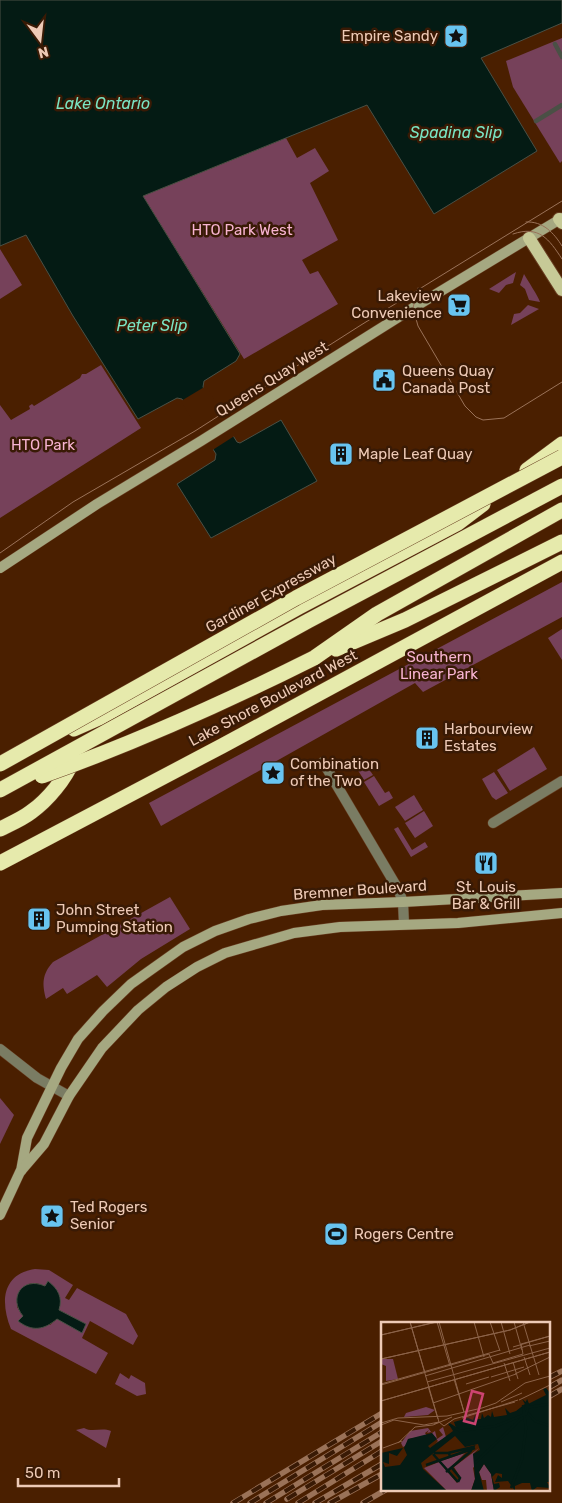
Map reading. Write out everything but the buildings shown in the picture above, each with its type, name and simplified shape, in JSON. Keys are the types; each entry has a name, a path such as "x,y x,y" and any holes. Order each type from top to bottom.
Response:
{"highway":[{"path":"0,760 99,718 300,607 458,523 562,444"},
{"name":"Gardiner Expressway","path":"0,764 296,598 562,457"},
{"path":"0,790 562,486"},
{"path":"314,658 377,614 562,510"},
{"path":"0,790 130,742 268,681 314,658 405,620 562,542"},
{"name":"Lake Shore Boulevard West","path":"0,863 562,562"},
{"path":"0,829 30,813 40,805 71,765 77,750 99,718"}],"main road":[{"path":"529,238 562,290"}],"street":[{"name":"Queens Quay West","path":"0,568 97,504 413,308 561,220"},
{"path":"323,762 398,889 403,902 404,924"},
{"path":"493,823 562,781"},
{"name":"Bremner Boulevard","path":"0,1215 20,1172 27,1138 51,1087 78,1039 131,984 184,947 215,931 249,919 281,911 322,905 562,893"},
{"name":"Bremner Boulevard","path":"20,1172 44,1144 69,1096 102,1048 133,1015 166,987 225,953 294,933 340,927 458,923 562,913"},
{"path":"0,1049 37,1078 69,1096"}],"green space":[{"path":"562,38 562,161 560,163 513,87 506,61"},
{"name":"HTO Park West","path":"286,138 297,158 315,148 329,171 310,183 338,240 302,260 310,274 318,271 338,304 244,359 143,196"},
{"path":"0,249 22,285 0,299"},
{"path":"516,272 513,283 506,285 499,293 489,289"},
{"path":"524,274 540,302 529,300 525,289 520,285"},
{"path":"528,305 539,309 511,325 514,314 520,313"},
{"name":"HTO Park","path":"101,365 141,428 0,518 0,405 11,420 30,409 29,406 32,404 34,406 80,378 82,374 86,374"},
{"name":"Southern Linear Park","path":"562,582 562,617 423,692 415,683 161,826 149,803"},
{"path":"562,629 562,660 548,638"},
{"path":"534,747 547,769 510,791 497,770"},
{"path":"362,759 373,775 364,780 354,764"},
{"path":"494,772 508,793 496,800 492,797 482,779"},
{"path":"374,776 385,793 389,791 393,798 379,806 364,782"},
{"path":"414,795 423,810 405,821 395,807"},
{"path":"424,811 433,826 415,838 405,823"},
{"path":"398,827 412,850 425,842 428,847 411,857 394,829"},
{"path":"170,897 190,929 141,959 107,987 97,975 67,994 63,988 46,999 44,979 53,962"},
{"path":"0,1098 14,1115 0,1144"},
{"path":"35,1269 49,1270 73,1285 65,1298 69,1300 77,1288 126,1314 138,1336 133,1345 90,1321 82,1338 108,1353 96,1374 11,1329 5,1309 6,1291 10,1283 24,1272","holes":["36,1283 45,1286 59,1310 86,1324 82,1332 57,1319 50,1325 19,1321 23,1316 17,1307 17,1296 28,1284"]},
{"path":"120,1373 129,1379 131,1375 145,1383 146,1394 137,1396 115,1384"},
{"path":"84,1428 111,1431 106,1448 76,1430"}],"water":[{"name":"Lake Ontario","path":"0,0 562,0 562,23 481,58 537,151 434,214 367,105 143,196 240,354 236,361 204,381 203,387 237,442 240,443 281,420 317,481 211,538 177,484 215,460 216,454 182,399 177,398 138,419 73,316 26,235 0,246"},
{"path":"48,1281 59,1294 59,1310 86,1324 82,1333 57,1319 47,1326 38,1328 28,1327 18,1321 23,1316 17,1302 20,1290 30,1284 45,1286"}],"pier":[{"path":"206,386 236,435 211,451 181,401"}],"waterway":[{"path":"555,44 562,57"},
{"path":"536,121 562,105"}],"tram line":[{"path":"0,553 73,502 195,431 361,325 562,201"},
{"path":"526,222 538,223 543,226 562,246"},
{"path":"513,234 530,231 537,233 553,245 562,259"},
{"path":"418,288 413,308 418,326 465,406 476,417 483,420 504,418 562,382"}],"railway":[{"path":"550,1377 562,1371"},
{"path":"550,1387 562,1380"},
{"path":"550,1396 562,1389"},
{"path":"233,1503 381,1414"},
{"path":"250,1503 381,1423"},
{"path":"266,1503 381,1433"},
{"path":"287,1499 381,1442"},
{"path":"298,1503 381,1452"},
{"path":"315,1503 381,1465"},
{"path":"330,1503 381,1475"},
{"path":"363,1503 385,1490"}],"place":[{"name":"Empire Sandy","path":"456,36"},
{"name":"Lakeview Convenience","path":"459,305"},
{"name":"Queens Quay Canada Post","path":"384,380"},
{"name":"Maple Leaf Quay","path":"341,454"},
{"name":"Harbourview Estates","path":"427,738"},
{"name":"Combination of the Two","path":"273,773"},
{"name":"St. Louis Bar & Grill","path":"486,863"},
{"name":"John Street Pumping Station","path":"39,919"},
{"name":"Ted Rogers Senior","path":"52,1216"},
{"name":"Rogers Centre","path":"336,1234"}],"water label":[{"name":"Spadina Slip","path":"456,132"},
{"name":"Peter Slip","path":"152,325"}]}
